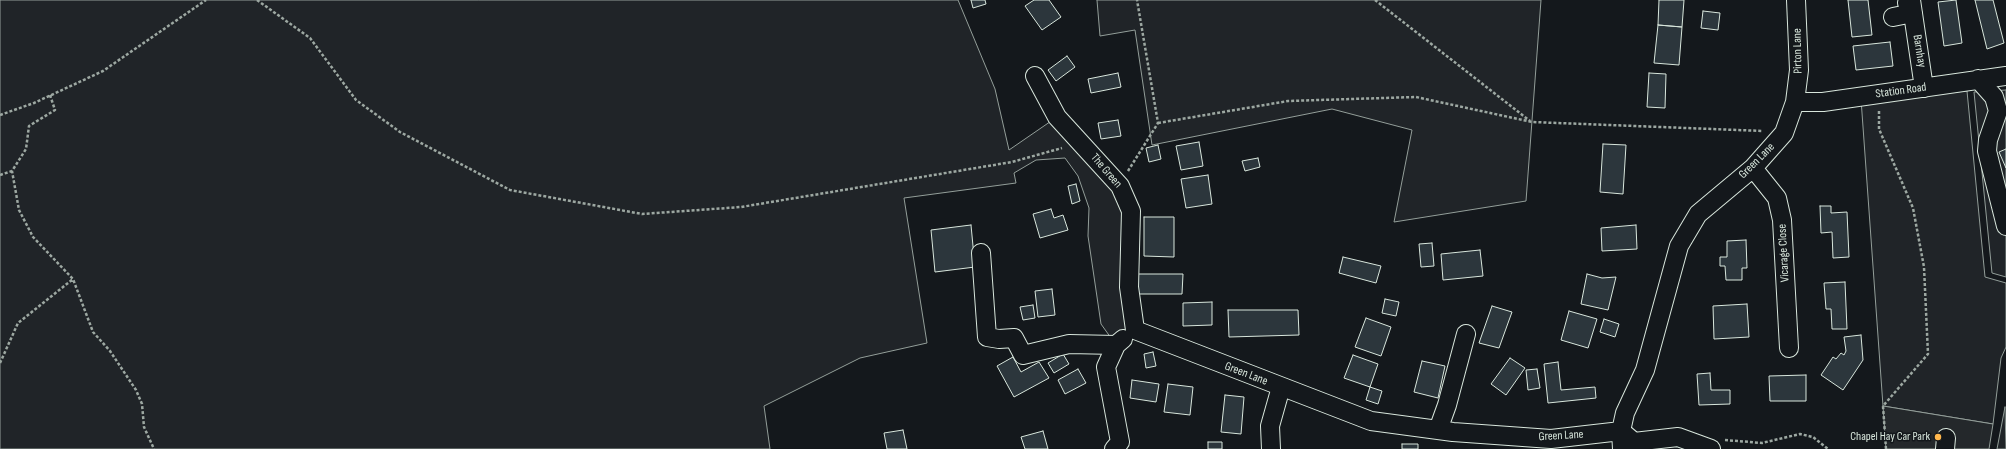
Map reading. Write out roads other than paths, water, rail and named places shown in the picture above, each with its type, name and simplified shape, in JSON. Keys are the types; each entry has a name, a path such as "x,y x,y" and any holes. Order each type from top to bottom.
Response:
{"street":[{"name":"Pirton Lane","path":"1796,0 1799,70 1796,102"},
{"name":"Barnhay","path":"1893,17 1910,4 1924,88"},
{"name":"The Green","path":"1035,76 1057,117 1120,186 1132,211 1129,287 1135,330"},
{"name":"Station Road","path":"1796,102 1823,102 2006,76"},
{"path":"1978,79 1994,97 1998,111 1988,140 1987,151 2006,226"},
{"name":"Green Lane","path":"1135,330 1281,387 1371,420 1438,430 1551,439 1621,431 1625,413 1645,370 1679,246 1698,214 1753,168 1784,133 1796,102"},
{"name":"Vicarage Close","path":"1753,168 1777,198 1782,220 1789,348"},
{"path":"981,253 987,337 999,339 1014,338 1023,355 1069,344 1116,345"},
{"path":"1114,449 1120,442 1106,368 1116,345 1135,330"},
{"path":"1438,430 1447,405 1466,334"},
{"path":"1271,449 1270,426 1281,387"},
{"path":"1621,431 1634,442 1678,437 1716,444"},
{"path":"1621,431 1622,449"}],"place":[{"name":"Chapel Hay Car Park","path":"1938,437"}]}
